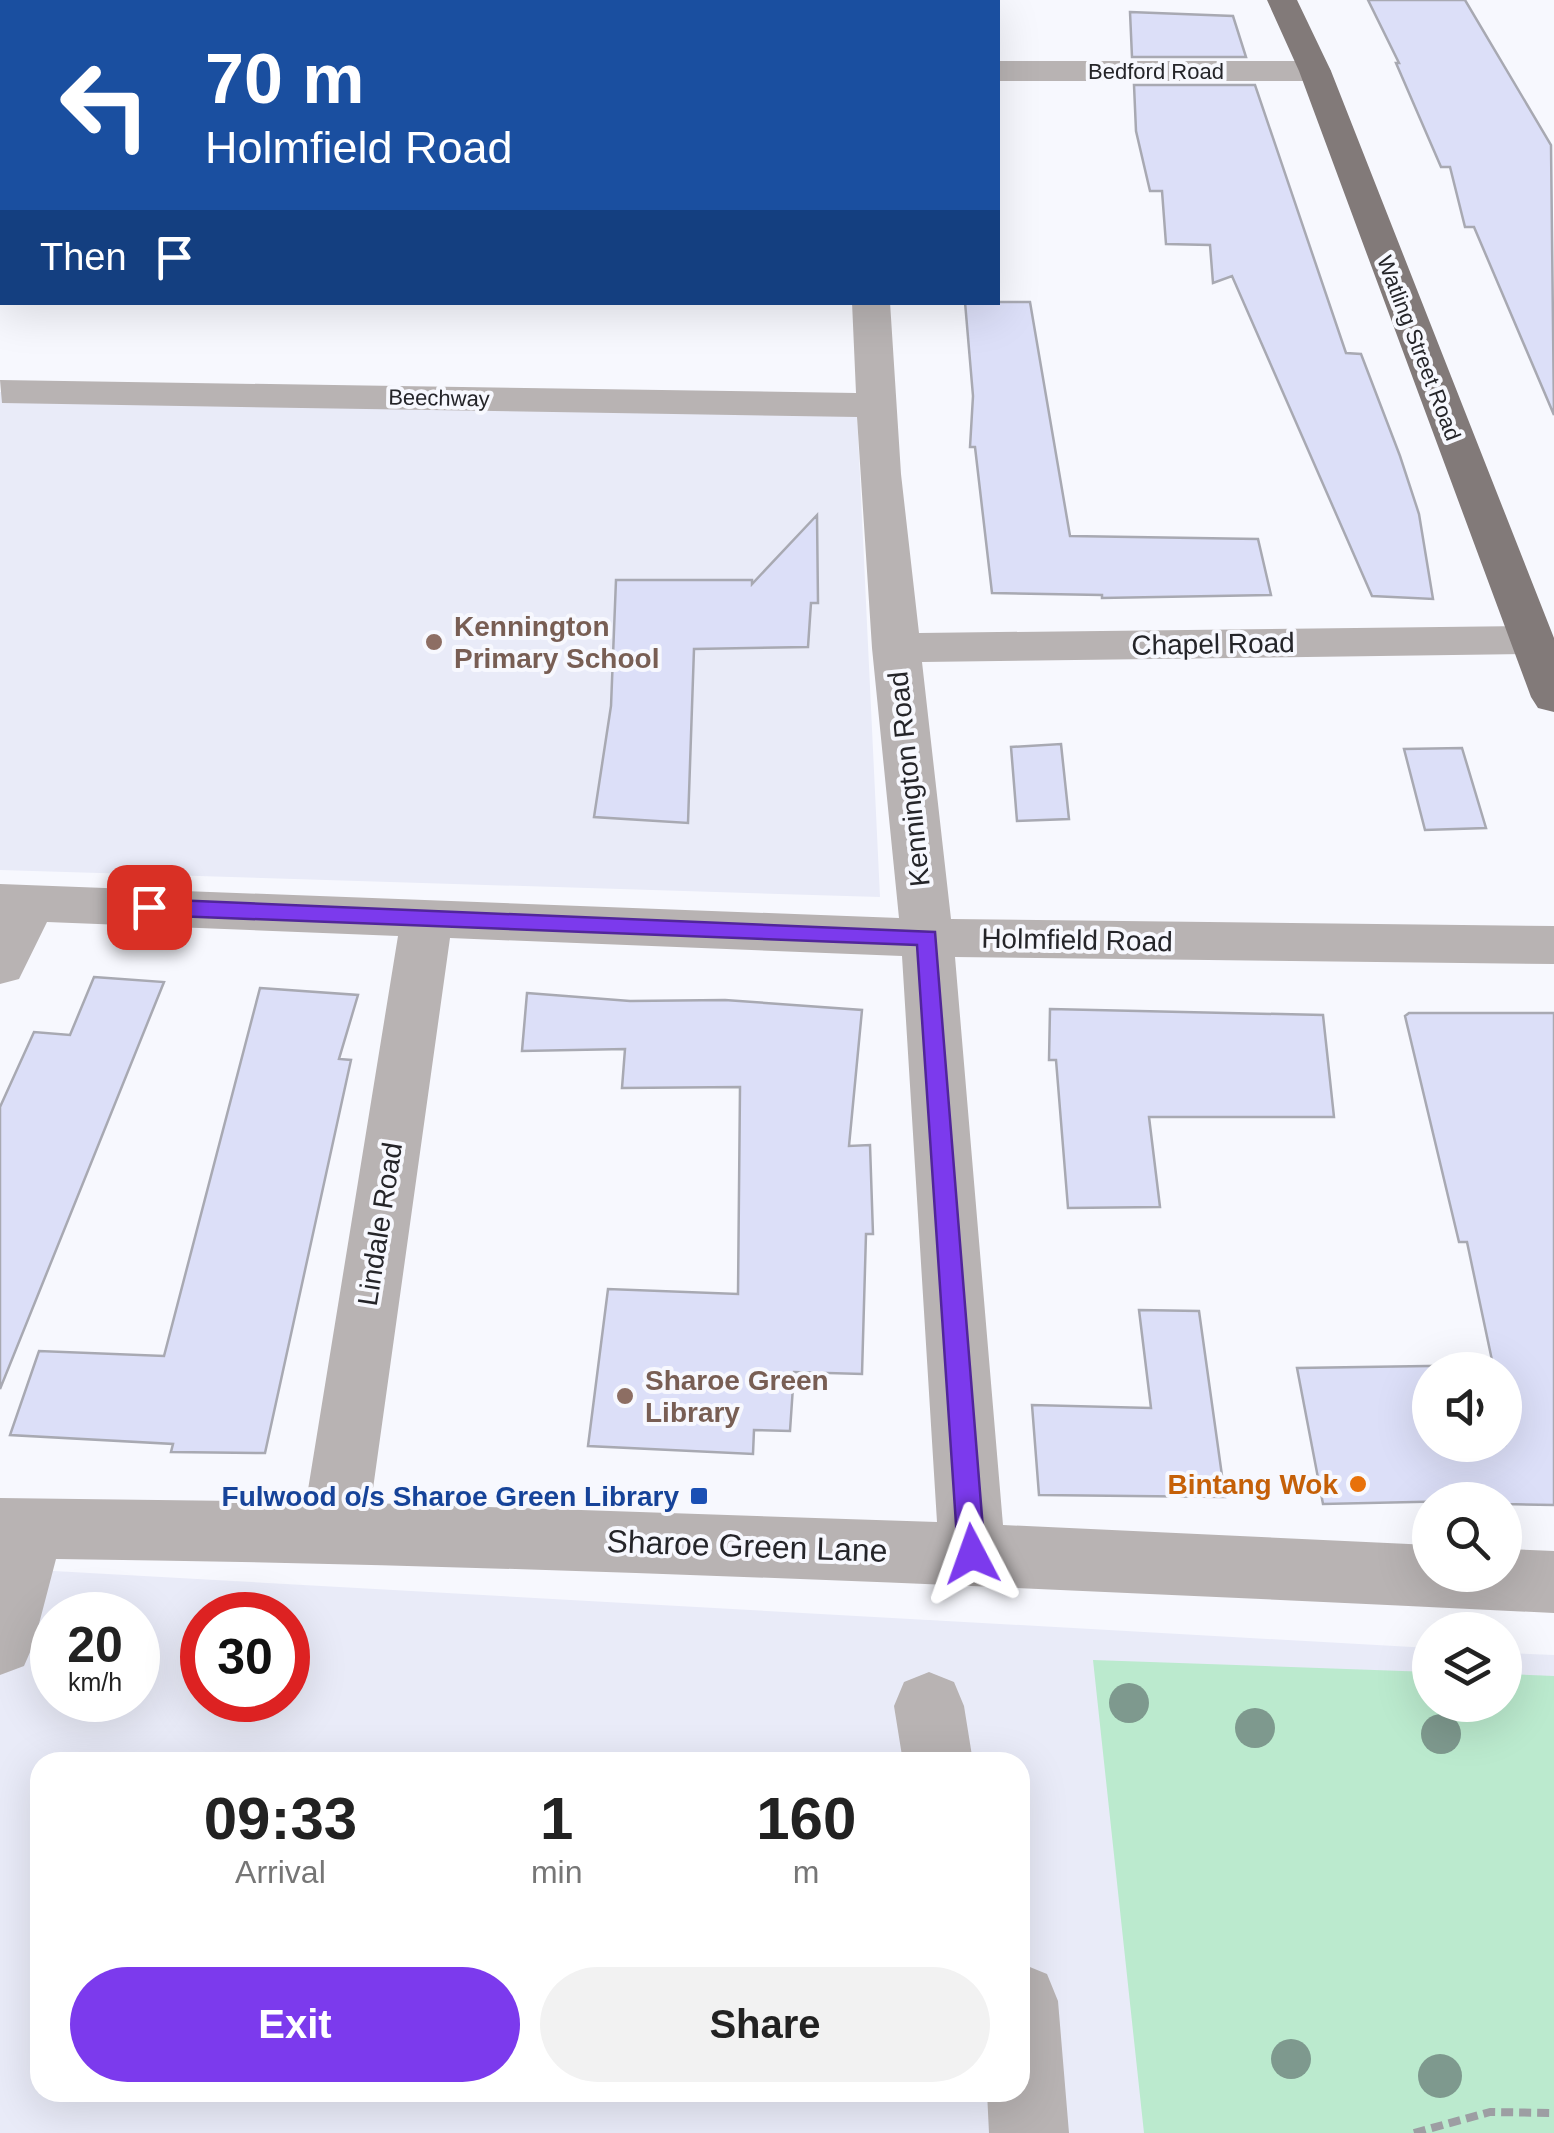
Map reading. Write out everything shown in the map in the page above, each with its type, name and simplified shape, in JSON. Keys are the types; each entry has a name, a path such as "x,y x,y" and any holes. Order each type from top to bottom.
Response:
{"main road":[{"name":"Watling Street Road","path":"1282,0 1314,72 1554,697"}],"street":[{"name":"Bedford Road","path":"1000,71 1314,72"},
{"name":"Kennington Road","path":"872,305 880,474 927,938 972,1554"},
{"name":"Beechway","path":"2,390 875,405"},
{"name":"Chapel Road","path":"895,648 1530,640"},
{"name":"Holmfield Road","path":"15,902 927,938 1554,945"},
{"path":"0,966 15,902"},
{"name":"Lindale Road","path":"334,1532 426,916"},
{"path":"0,1644 15,1529"},
{"name":"Sharoe Green Lane","path":"15,1529 334,1532 972,1554 1554,1582"},
{"path":"1027,2102 1029,2133"}],"path":[{"path":"1414,2133 1490,2112 1554,2113"}],"shaded area":[{"name":"Kennington Primary School","path":"0,392 857,413 880,897 0,870"},
{"path":"0,1568 1412,1647 1412,1722 1522,1722 1522,1654 1554,1655 1554,2133 0,2133"}],"green space":[{"path":"1093,1660 1412,1671 1412,1722 1522,1722 1522,1675 1554,1676 1554,2133 1144,2133"}],"building":[{"path":"1368,0 1465,0 1551,145 1554,415 1474,227 1465,227 1450,167 1441,167 1399,63"},
{"path":"1130,12 1233,16 1246,57 1132,57"},
{"path":"1134,85 1255,85 1346,353 1361,354 1400,456 1419,514 1433,599 1372,596 1232,276 1213,283 1210,245 1166,244 1162,191 1150,191 1136,131"},
{"path":"1030,302 1070,536 1258,539 1271,595 1102,598 992,593 975,447 970,447 973,396 965,305"},
{"path":"817,515 818,603 811,603 808,647 694,649 688,823 594,817 611,706 616,580 752,580 752,584"},
{"path":"1061,744 1069,819 1017,821 1011,747"},
{"path":"1462,748 1486,828 1425,830 1404,749"},
{"path":"94,977 164,982 0,1389 0,1107 34,1032 70,1035"},
{"path":"260,988 358,995 339,1059 351,1060 265,1453 171,1452 173,1444 10,1435 39,1351 164,1356"},
{"path":"527,993 630,1001 725,1000 862,1010 849,1146 870,1145 873,1234 866,1234 862,1374 794,1372 790,1431 754,1430 753,1454 588,1446 608,1289 738,1294 740,1087 622,1088 625,1049 522,1051"},
{"path":"1050,1009 1323,1015 1334,1117 1149,1117 1160,1207 1068,1208 1056,1060 1049,1060"},
{"path":"1554,1013 1554,1505 1522,1504 1522,1482 1412,1482 1412,1502 1323,1504 1297,1368 1412,1366 1412,1462 1522,1462 1522,1352 1490,1352 1467,1242 1459,1242 1405,1016"},
{"path":"1139,1310 1199,1311 1225,1497 1039,1495 1032,1405 1151,1408"}],"place":[{"name":"Kennington Primary School","path":"434,642"},
{"name":"Sharoe Green Library","path":"625,1396"},
{"name":"Bintang Wok","path":"1358,1484"},
{"name":"Fulwood o/s Sharoe Green Library","path":"699,1496"}],"route":[{"path":"149,907 927,938 972,1554"}]}
